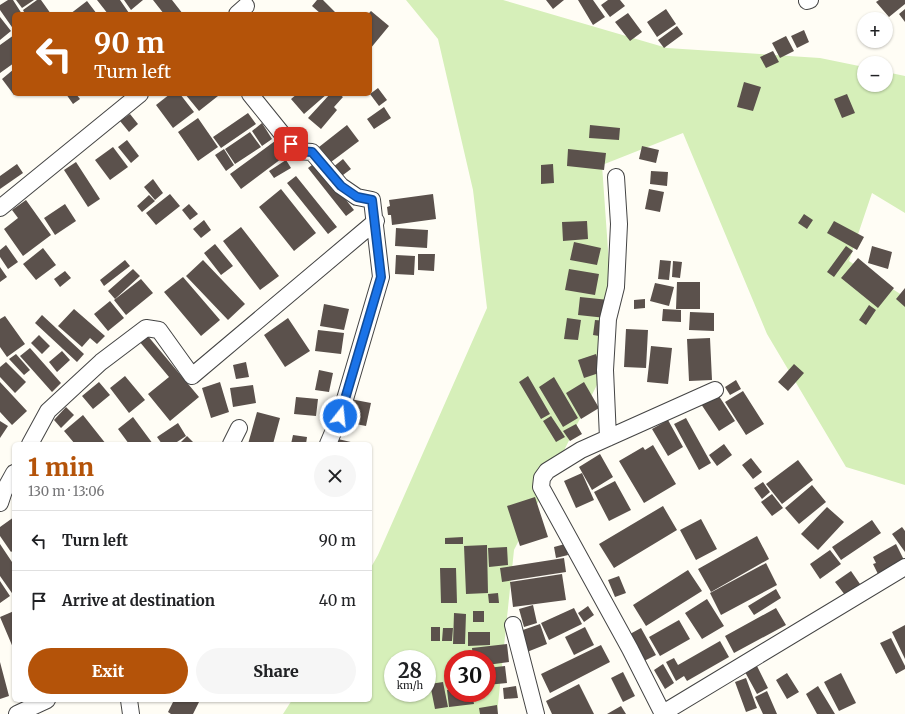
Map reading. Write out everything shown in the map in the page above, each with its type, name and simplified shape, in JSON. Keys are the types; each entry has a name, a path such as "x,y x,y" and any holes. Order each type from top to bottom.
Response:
{"street":[{"path":"0,208 138,96"},
{"path":"252,96 296,151 312,152 341,186 357,197 372,200 376,222 381,277 340,416 329,442"},
{"path":"608,438 605,370 608,319 616,288 619,224 616,176"},
{"path":"31,442 48,411 101,362 146,328 159,330 192,376 376,222"},
{"path":"715,390 581,450 552,467 542,478 541,487 630,649 663,714 905,567"},
{"path":"232,442 239,428"},
{"path":"6,495 12,478"},
{"path":"513,625 536,714"},
{"path":"16,714 43,702"},
{"path":"129,702 131,714"}],"green space":[{"path":"406,0 503,0 667,48 820,58 857,66 857,92 893,92 893,73 905,76 905,213 872,193 849,261 905,297 905,485 846,467 767,334 683,133 602,165 615,349 514,550 497,714 283,714 291,702 372,702 372,566 487,308 473,190 438,39"}],"building":[{"path":"8,0 13,0 21,12 12,12 12,27 0,10 0,5"},
{"path":"16,0 34,0 22,8"},
{"path":"37,0 41,0 50,12 24,12 23,10"},
{"path":"97,0 120,0 128,12 106,12"},
{"path":"124,0 143,0 131,10"},
{"path":"153,0 172,0 181,12 162,12"},
{"path":"317,0 323,0 335,12 319,12 312,6"},
{"path":"546,0 564,0 553,9"},
{"path":"578,0 593,0 605,17 593,25"},
{"path":"608,0 620,0 625,6 610,17 601,5"},
{"path":"879,0 905,0 905,4 893,14 893,12 885,12 876,2"},
{"path":"87,1 95,12 73,12"},
{"path":"666,9 676,24 657,37 647,22"},
{"path":"905,9 905,22 899,14"},
{"path":"371,11 389,26 372,47 372,12 370,12"},
{"path":"628,13 642,32 630,41 615,22"},
{"path":"0,17 11,31 0,40"},
{"path":"677,26 683,34 664,48 658,40"},
{"path":"804,30 809,42 797,48 791,36"},
{"path":"12,36 12,64 0,73 0,45"},
{"path":"786,36 794,51 780,58 772,43"},
{"path":"773,51 779,62 766,68 760,57"},
{"path":"12,71 12,92 2,79"},
{"path":"744,82 761,87 753,111 737,107"},
{"path":"378,88 387,100 379,106 372,96 372,92"},
{"path":"847,94 855,113 842,118 834,99"},
{"path":"67,96 78,96 80,99 73,104"},
{"path":"167,96 182,96 194,112 173,128 156,105"},
{"path":"187,96 218,96 199,111"},
{"path":"295,96 325,96 304,114 291,99"},
{"path":"328,96 343,97 334,107 337,110 321,129 308,118"},
{"path":"384,107 391,118 374,129 367,119"},
{"path":"248,113 256,124 221,148 213,137"},
{"path":"130,114 138,124 129,132 120,121"},
{"path":"198,118 218,147 198,161 178,132"},
{"path":"262,123 272,139 262,146 252,131"},
{"path":"347,125 359,141 331,162 319,147"},
{"path":"590,125 620,128 619,140 589,138"},
{"path":"250,132 261,147 235,164 225,149"},
{"path":"127,140 139,156 131,163 118,147"},
{"path":"275,141 285,156 241,189 230,174"},
{"path":"642,146 659,150 656,163 639,159"},
{"path":"113,147 128,167 110,180 95,160"},
{"path":"224,149 234,165 226,171 215,155"},
{"path":"568,149 606,153 604,170 567,166"},
{"path":"343,159 351,169 339,178 332,168"},
{"path":"286,160 291,168 274,178 269,171"},
{"path":"76,162 100,199 88,207 64,170"},
{"path":"316,162 354,210 346,216 308,168"},
{"path":"17,164 23,173 0,189 0,176"},
{"path":"553,164 554,183 541,184 541,165"},
{"path":"651,171 668,172 667,186 650,184"},
{"path":"296,176 337,227 328,234 287,183"},
{"path":"153,179 163,193 155,200 144,187"},
{"path":"281,189 316,233 294,251 259,207"},
{"path":"649,189 664,192 660,212 645,209"},
{"path":"170,194 180,206 156,225 146,213"},
{"path":"433,194 436,219 392,225 391,215 388,215 387,207 390,206 389,200"},
{"path":"149,195 155,201 142,212 137,206"},
{"path":"26,200 51,235 23,256 4,229 18,218 12,210"},
{"path":"65,204 76,221 55,235 44,218"},
{"path":"189,204 198,214 190,220 182,210"},
{"path":"804,214 813,220 807,229 798,223"},
{"path":"204,220 211,230 201,238 193,229"},
{"path":"587,221 588,239 563,241 562,222"},
{"path":"834,221 864,237 857,250 827,233"},
{"path":"241,227 279,276 260,290 223,241"},
{"path":"396,228 428,230 427,248 395,246"},
{"path":"574,242 601,248 597,265 570,260"},
{"path":"215,244 233,266 221,275 204,253"},
{"path":"6,245 18,262 8,269 0,257 0,250"},
{"path":"846,246 853,251 834,277 827,272"},
{"path":"872,246 892,252 888,269 868,263"},
{"path":"43,248 56,265 36,280 23,264"},
{"path":"418,254 435,254 434,271 418,270"},
{"path":"396,255 415,256 414,275 395,274"},
{"path":"858,258 894,288 878,308 841,278"},
{"path":"125,260 130,266 104,286 100,280"},
{"path":"203,260 245,304 228,320 186,276"},
{"path":"660,260 671,261 669,280 658,279"},
{"path":"673,261 682,262 680,278 672,277"},
{"path":"0,267 7,277 0,282"},
{"path":"133,269 140,276 115,299 108,291"},
{"path":"569,269 599,274 595,295 565,290"},
{"path":"65,271 71,278 60,287 54,279"},
{"path":"183,277 220,320 201,336 164,292"},
{"path":"141,279 153,293 126,315 114,300"},
{"path":"677,282 700,282 700,309 676,309"},
{"path":"655,283 674,287 669,306 650,301"},
{"path":"905,288 905,307 896,299"},
{"path":"580,297 609,300 606,318 578,315"},
{"path":"645,299 645,308 634,309 634,300"},
{"path":"110,301 124,318 108,331 94,314"},
{"path":"324,304 349,309 344,330 320,326"},
{"path":"869,305 876,310 866,325 859,320"},
{"path":"74,309 105,336 97,344 90,338 82,347 58,326"},
{"path":"663,309 681,310 681,322 662,321"},
{"path":"690,312 714,313 714,331 689,330"},
{"path":"42,315 84,354 77,362 35,323"},
{"path":"5,316 25,344 7,357 0,347 0,319"},
{"path":"288,318 310,351 285,367 264,335"},
{"path":"567,318 581,320 578,340 564,339"},
{"path":"595,320 608,321 605,337 593,335"},
{"path":"626,329 648,330 646,368 624,367"},
{"path":"318,330 344,333 341,354 315,351"},
{"path":"39,335 50,346 42,354 31,343"},
{"path":"147,335 199,397 170,421 148,394 169,377 139,341"},
{"path":"710,338 712,380 689,381 687,339"},
{"path":"651,346 672,348 668,384 647,382"},
{"path":"30,348 61,383 52,392 20,356"},
{"path":"62,351 70,360 57,372 49,362"},
{"path":"16,354 30,370 24,375 9,359"},
{"path":"596,354 602,372 584,378 578,360"},
{"path":"6,362 26,382 15,393 0,377 0,367"},
{"path":"246,362 249,377 236,379 233,365"},
{"path":"794,364 804,373 788,391 778,382"},
{"path":"319,370 333,373 329,392 315,390"},
{"path":"125,376 145,400 129,413 110,388"},
{"path":"528,376 550,414 541,419 519,382"},
{"path":"554,377 578,418 563,427 539,387"},
{"path":"736,380 741,389 730,395 725,387"},
{"path":"0,382 27,411 12,425 0,412"},
{"path":"99,382 110,395 93,409 82,396"},
{"path":"220,382 229,412 211,418 202,388"},
{"path":"584,382 599,408 581,419 566,393"},
{"path":"253,385 256,403 233,407 230,388"},
{"path":"743,391 764,424 746,435 725,402"},
{"path":"717,393 735,421 719,431 701,404"},
{"path":"296,397 318,399 316,416 294,414"},
{"path":"350,399 371,403 366,426 345,422"},
{"path":"66,407 74,415 61,428 54,420"},
{"path":"257,412 280,418 274,442 249,442"},
{"path":"83,415 104,442 73,442 64,431"},
{"path":"551,416 565,437 556,442 543,421"},
{"path":"133,417 152,442 128,442 118,429"},
{"path":"686,418 711,463 699,470 674,424"},
{"path":"668,420 683,447 668,456 652,429"},
{"path":"0,421 8,426 0,438"},
{"path":"178,423 186,436 177,442 161,442 157,437"},
{"path":"576,424 582,434 570,441 563,431"},
{"path":"293,435 307,437 306,442 291,442"},
{"path":"187,436 193,442 181,442"},
{"path":"338,439 351,442 337,442"},
{"path":"724,444 732,455 717,466 709,455"},
{"path":"653,445 676,484 644,503 619,461 643,447 645,450"},
{"path":"600,454 613,477 592,490 579,467"},
{"path":"751,458 762,472 753,479 742,465"},
{"path":"798,460 813,480 782,504 766,484"},
{"path":"582,473 594,500 576,508 564,481"},
{"path":"615,481 631,510 609,521 594,492"},
{"path":"763,482 770,492 762,499 754,488"},
{"path":"812,485 826,502 799,524 785,508"},
{"path":"772,494 783,508 772,516 761,502"},
{"path":"535,497 548,537 520,546 507,506"},
{"path":"663,506 677,530 614,568 599,544"},
{"path":"827,507 844,522 818,550 801,534"},
{"path":"12,518 11,552 0,536 0,527"},
{"path":"701,519 717,549 696,560 680,530"},
{"path":"872,520 881,533 841,560 832,547"},
{"path":"902,527 905,531 905,552 892,534"},
{"path":"757,536 769,559 711,592 698,569"},
{"path":"463,537 463,544 445,544 445,538"},
{"path":"0,544 12,562 12,593 0,576"},
{"path":"565,544 568,555 556,558 554,547"},
{"path":"896,544 904,560 878,574 873,564 876,563 873,557"},
{"path":"487,545 488,593 466,594 464,546"},
{"path":"507,547 508,565 489,567 488,548"},
{"path":"830,550 841,564 820,579 810,564"},
{"path":"564,558 566,572 502,582 500,568"},
{"path":"766,563 777,585 721,615 710,593"},
{"path":"440,568 456,568 457,603 441,603"},
{"path":"688,570 702,591 646,626 633,605"},
{"path":"851,571 860,584 845,595 835,582"},
{"path":"562,574 566,600 513,607 510,582"},
{"path":"619,576 626,593 615,597 608,580"},
{"path":"0,581 10,596 0,603"},
{"path":"776,589 781,598 754,615 748,606"},
{"path":"498,593 499,603 489,603 488,594"},
{"path":"707,599 724,626 702,639 685,613"},
{"path":"533,605 537,623 524,627 519,609"},
{"path":"588,606 594,615 584,622 578,613"},
{"path":"574,608 582,624 549,640 541,623"},
{"path":"776,608 786,625 734,653 725,636"},
{"path":"473,611 484,611 484,622 473,622"},
{"path":"12,612 12,645 0,617"},
{"path":"454,613 466,614 465,644 453,644"},
{"path":"679,620 690,639 660,656 649,637"},
{"path":"540,624 547,644 527,652 520,631"},
{"path":"905,625 905,659 892,632"},
{"path":"431,627 440,627 440,641 431,641"},
{"path":"585,627 594,645 574,655 565,637"},
{"path":"443,628 453,628 452,641 442,641"},
{"path":"641,628 656,655 644,661 630,634"},
{"path":"468,632 490,632 490,645 468,646"},
{"path":"891,638 905,666 905,669 896,674 880,643"},
{"path":"720,641 729,657 687,681 684,676 676,681 666,662 674,658 678,665"},
{"path":"507,644 509,662 496,664 496,650 472,650 472,648"},
{"path":"601,645 610,662 550,693 541,674"},
{"path":"0,662 9,696 0,699"},
{"path":"663,664 674,683 665,689 654,670"},
{"path":"505,666 507,683 496,684 496,667"},
{"path":"757,666 768,688 757,694 745,672"},
{"path":"623,672 635,696 623,702 611,678"},
{"path":"787,673 799,692 787,699 776,680"},
{"path":"841,673 856,703 839,711 824,682"},
{"path":"746,678 757,708 746,712 735,682"},
{"path":"443,682 444,702 447,702 448,707 435,709 434,702 436,702 436,683"},
{"path":"579,684 594,714 552,714 546,701"},
{"path":"516,686 518,698 504,699 503,688"},
{"path":"818,686 835,714 817,714 806,694"},
{"path":"767,691 777,714 763,714 755,697"},
{"path":"173,702 199,702 193,714 171,714 168,712"},
{"path":"448,702 474,702 474,704 449,707"},
{"path":"497,705 498,714 480,714 479,708"},
{"path":"621,706 626,714 607,714"}],"route":[{"path":"291,144 296,151 312,152 341,186 357,197 372,200 376,222 381,277 340,416"}]}
